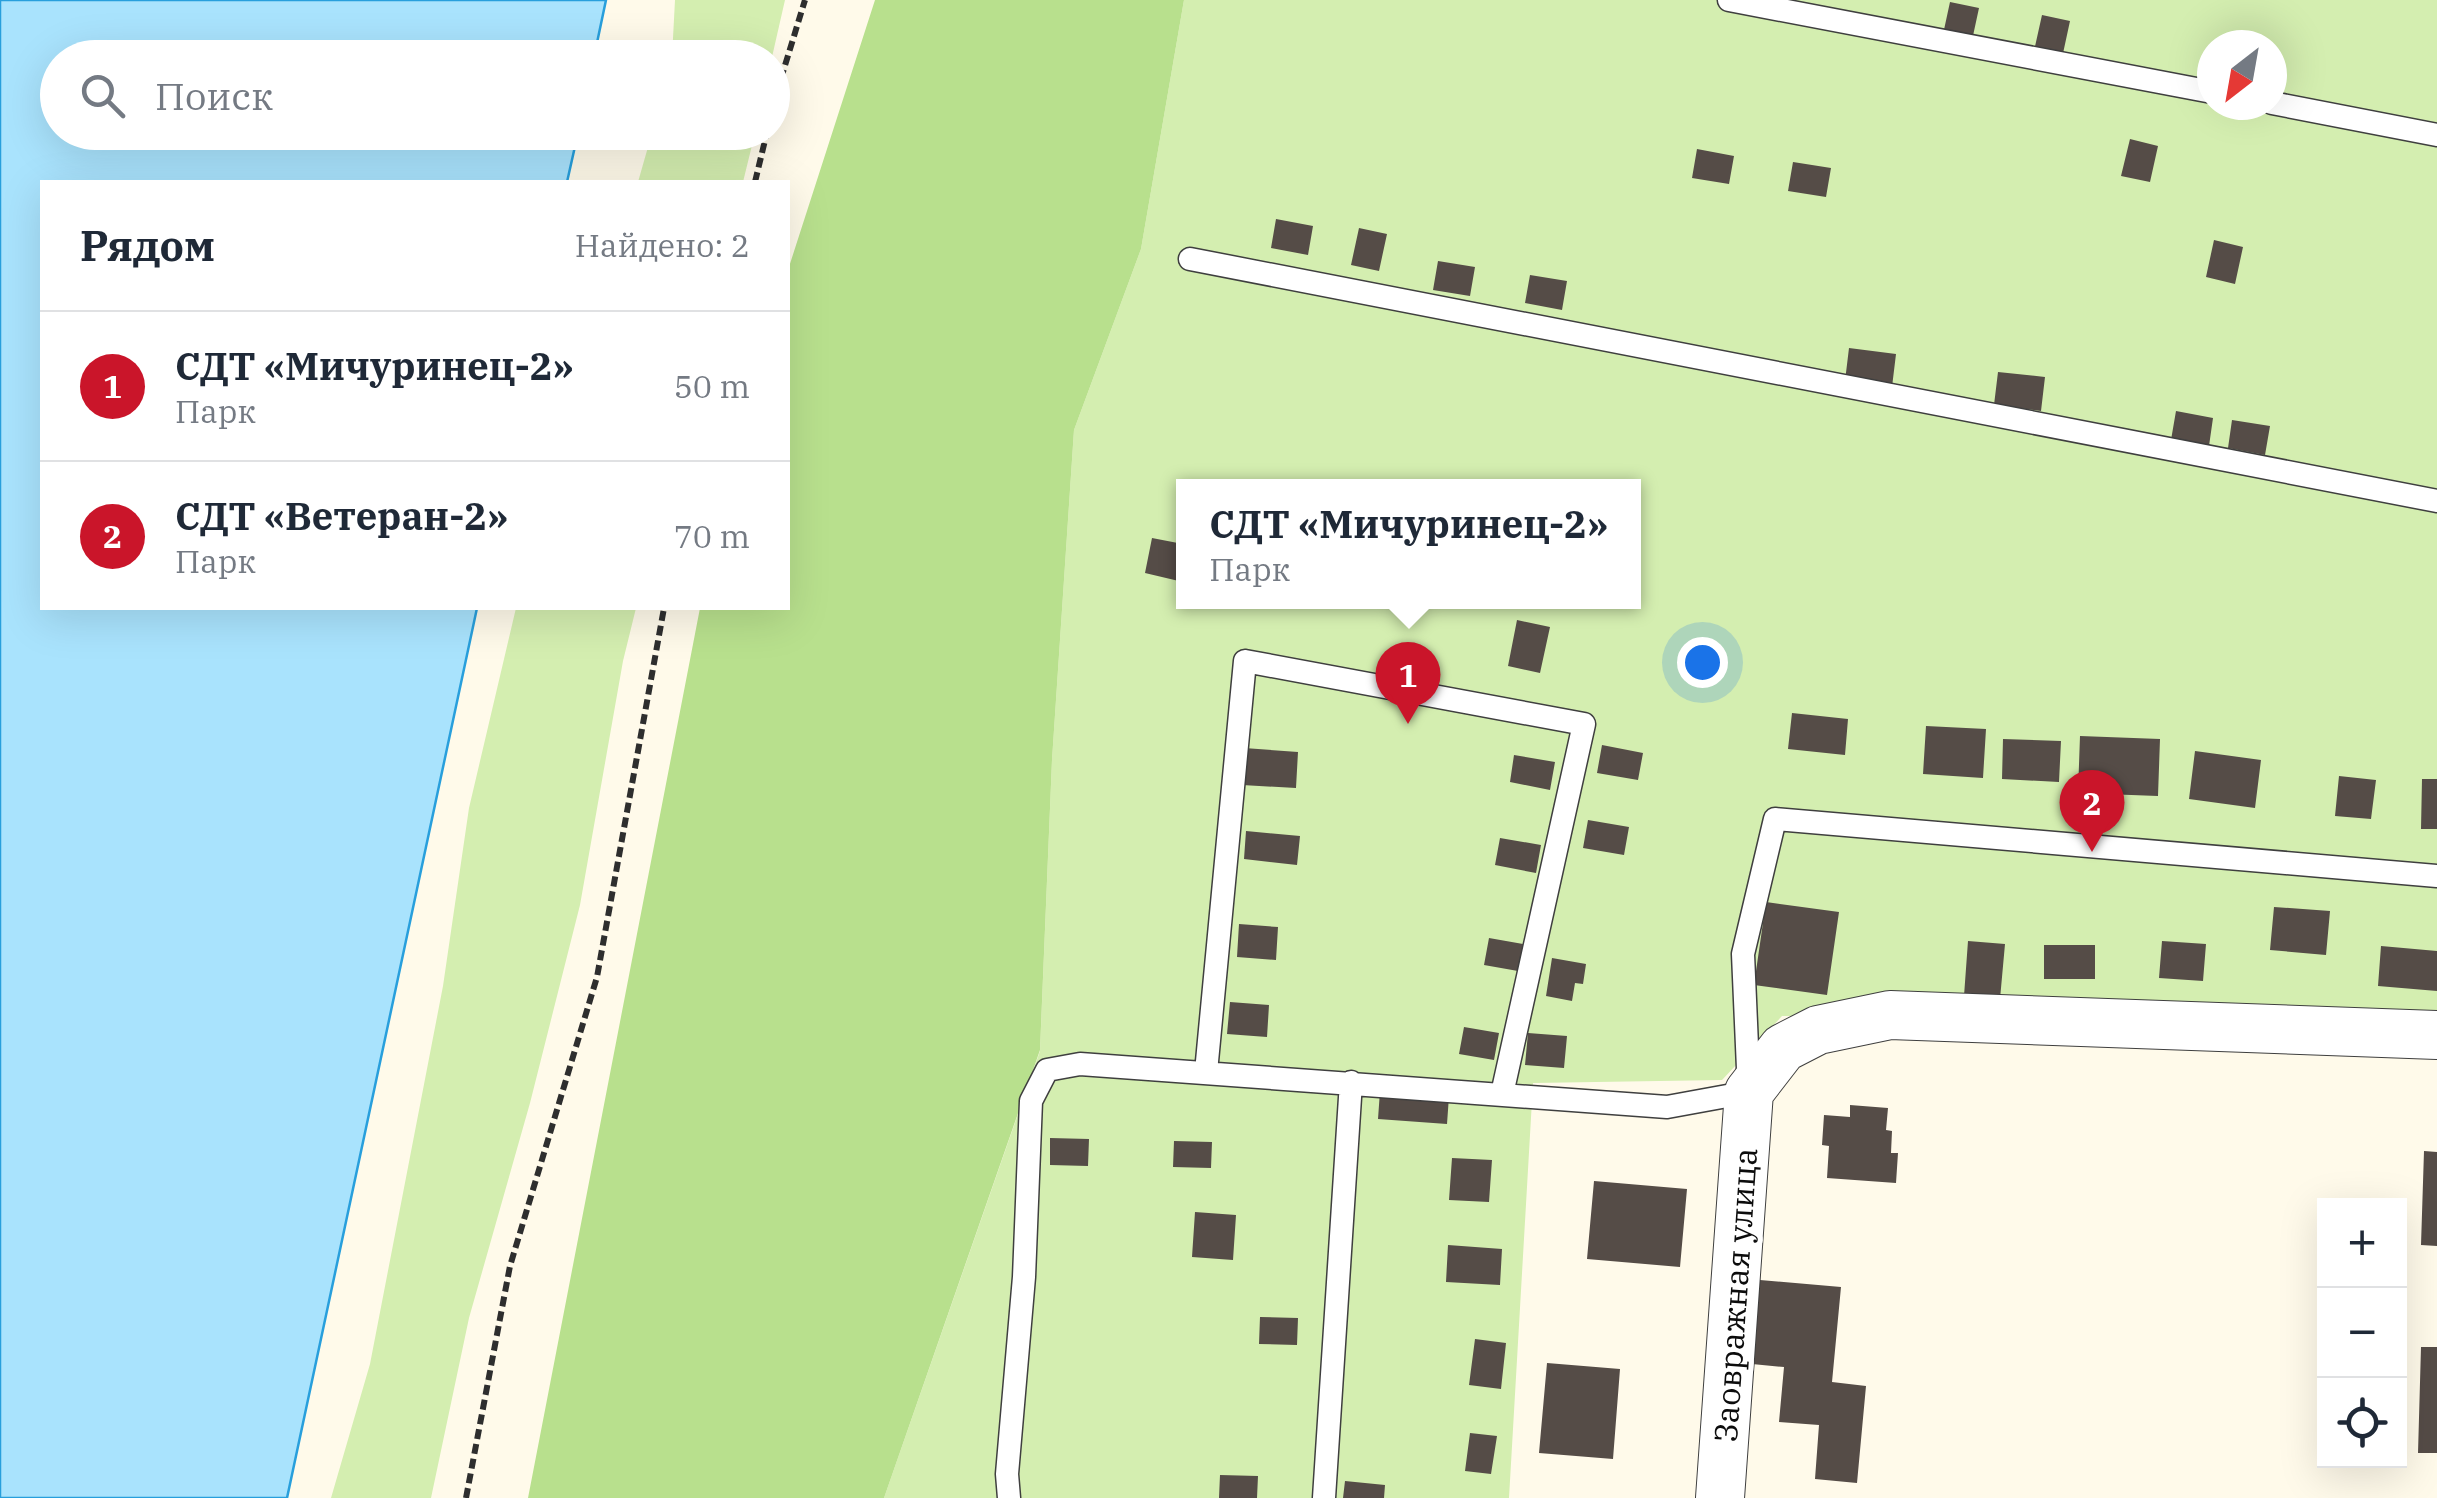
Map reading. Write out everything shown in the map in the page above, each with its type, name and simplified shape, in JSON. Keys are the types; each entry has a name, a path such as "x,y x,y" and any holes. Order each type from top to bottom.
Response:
{"street":[{"path":"1749,1092 1783,1048 1818,1030 1890,1016 2437,1035"},
{"name":"Заовражная улица","path":"1720,1498 1749,1092"}],"lane":[{"path":"1730,0 2197,89"},
{"path":"2287,106 2437,135"},
{"path":"1190,259 2437,501"},
{"path":"1206,1072 1245,662 1584,724 1502,1094"},
{"path":"1009,1498 1007,1474 1024,1277 1031,1101 1048,1070 1080,1064 1667,1107 1749,1092 1743,954 1775,819 2437,876"},
{"path":"1324,1498 1351,1082"}],"path":[{"path":"790,49 805,0"},
{"path":"755,180 763,150"},
{"path":"466,1498 510,1266 598,977 664,610"}],"green space":[{"path":"675,0 785,0 776,40 673,40"},
{"path":"875,0 1184,0 1141,249 1074,430 1052,760 1040,1050 884,1498 528,1498 700,610 790,610 790,264"},
{"path":"1184,0 2437,0 2437,1018 1782,1016 1722,1080 1533,1083 1509,1498 884,1498 1040,1051 1052,760 1074,430 1141,249"},
{"path":"647,150 751,150 743,180 639,180"},
{"path":"516,610 636,610 580,905 530,1103 469,1318 431,1498 331,1498 370,1364 443,986 469,808"}],"water":[{"path":"0,0 606,0 598,40 40,40 40,150 574,150 567,180 40,180 40,610 477,610 287,1498 0,1498"}],"building":[{"path":"1950,2 1979,8 1971,45 1942,39"},
{"path":"2042,15 2070,21 2062,58 2034,51"},
{"path":"2130,139 2158,146 2150,182 2121,176"},
{"path":"1697,149 1734,156 1729,184 1692,178"},
{"path":"1793,162 1831,168 1826,197 1788,191"},
{"path":"1276,219 1313,226 1308,255 1271,248"},
{"path":"1359,228 1387,234 1379,271 1351,265"},
{"path":"2214,240 2243,247 2235,284 2206,277"},
{"path":"1438,261 1475,267 1470,296 1433,290"},
{"path":"1530,275 1567,281 1562,310 1525,303"},
{"path":"1849,348 1896,354 1892,387 1845,381"},
{"path":"1998,372 2045,377 2041,411 1994,405"},
{"path":"2176,411 2213,418 2209,446 2171,440"},
{"path":"2232,420 2270,426 2265,455 2228,448"},
{"path":"1152,538 1176,543 1176,580 1145,573"},
{"path":"1517,620 1550,627 1540,673 1508,666"},
{"path":"1792,713 1848,719 1845,755 1788,749"},
{"path":"1926,726 1986,729 1983,778 1923,774"},
{"path":"2080,736 2160,739 2158,796 2078,793"},
{"path":"2003,739 2061,741 2059,782 2002,779"},
{"path":"1602,745 1643,753 1638,780 1597,773"},
{"path":"1244,748 1298,752 1296,788 1242,785"},
{"path":"2195,751 2261,760 2255,808 2189,799"},
{"path":"1514,755 1555,762 1550,790 1510,782"},
{"path":"2339,776 2376,780 2371,819 2335,816"},
{"path":"2422,779 2437,779 2437,829 2421,829"},
{"path":"1588,820 1629,827 1624,855 1583,848"},
{"path":"1246,831 1300,836 1297,865 1244,859"},
{"path":"1500,838 1541,845 1536,873 1495,865"},
{"path":"1766,902 1839,912 1827,995 1754,985"},
{"path":"2274,907 2330,911 2326,955 2270,950"},
{"path":"1239,924 1278,927 1276,960 1237,957"},
{"path":"1489,938 1523,944 1518,971 1484,965"},
{"path":"1968,941 2005,944 2000,999 1964,996"},
{"path":"2162,941 2206,944 2203,981 2159,978"},
{"path":"2044,945 2095,945 2095,979 2044,979"},
{"path":"2381,946 2437,951 2437,991 2378,986"},
{"path":"1552,958 1586,964 1583,984 1575,983 1572,1001 1546,996"},
{"path":"1230,1002 1269,1005 1267,1037 1227,1034"},
{"path":"1464,1027 1499,1033 1494,1060 1459,1054"},
{"path":"1528,1033 1567,1036 1564,1068 1525,1065"},
{"path":"1380,1091 1449,1096 1447,1124 1378,1119"},
{"path":"1850,1105 1888,1108 1886,1130 1892,1131 1891,1153 1898,1153 1896,1183 1827,1178 1829,1146 1822,1145 1824,1115 1850,1117"},
{"path":"1050,1138 1089,1139 1088,1166 1050,1165"},
{"path":"1174,1141 1212,1142 1211,1168 1173,1167"},
{"path":"2424,1151 2437,1152 2437,1246 2421,1245"},
{"path":"1452,1158 1492,1160 1489,1202 1449,1200"},
{"path":"1594,1181 1687,1189 1680,1267 1587,1259"},
{"path":"1195,1212 1236,1215 1233,1260 1192,1257"},
{"path":"1448,1245 1502,1249 1500,1285 1446,1282"},
{"path":"1760,1280 1841,1287 1832,1382 1866,1386 1857,1483 1815,1479 1819,1425 1779,1422 1784,1367 1752,1364"},
{"path":"1260,1317 1298,1318 1297,1345 1259,1344"},
{"path":"1475,1339 1506,1343 1501,1389 1469,1385"},
{"path":"2421,1347 2437,1347 2437,1453 2418,1453"},
{"path":"1547,1363 1620,1369 1613,1459 1539,1453"},
{"path":"1470,1433 1497,1436 1491,1474 1465,1471"},
{"path":"1220,1475 1258,1476 1257,1498 1219,1498"},
{"path":"1345,1481 1385,1485 1384,1498 1343,1498"}],"place":[{"name":"СДТ «Мичуринец-2»","path":"1408,724"},
{"name":"СДТ «Ветеран-2»","path":"2092,852"}]}
